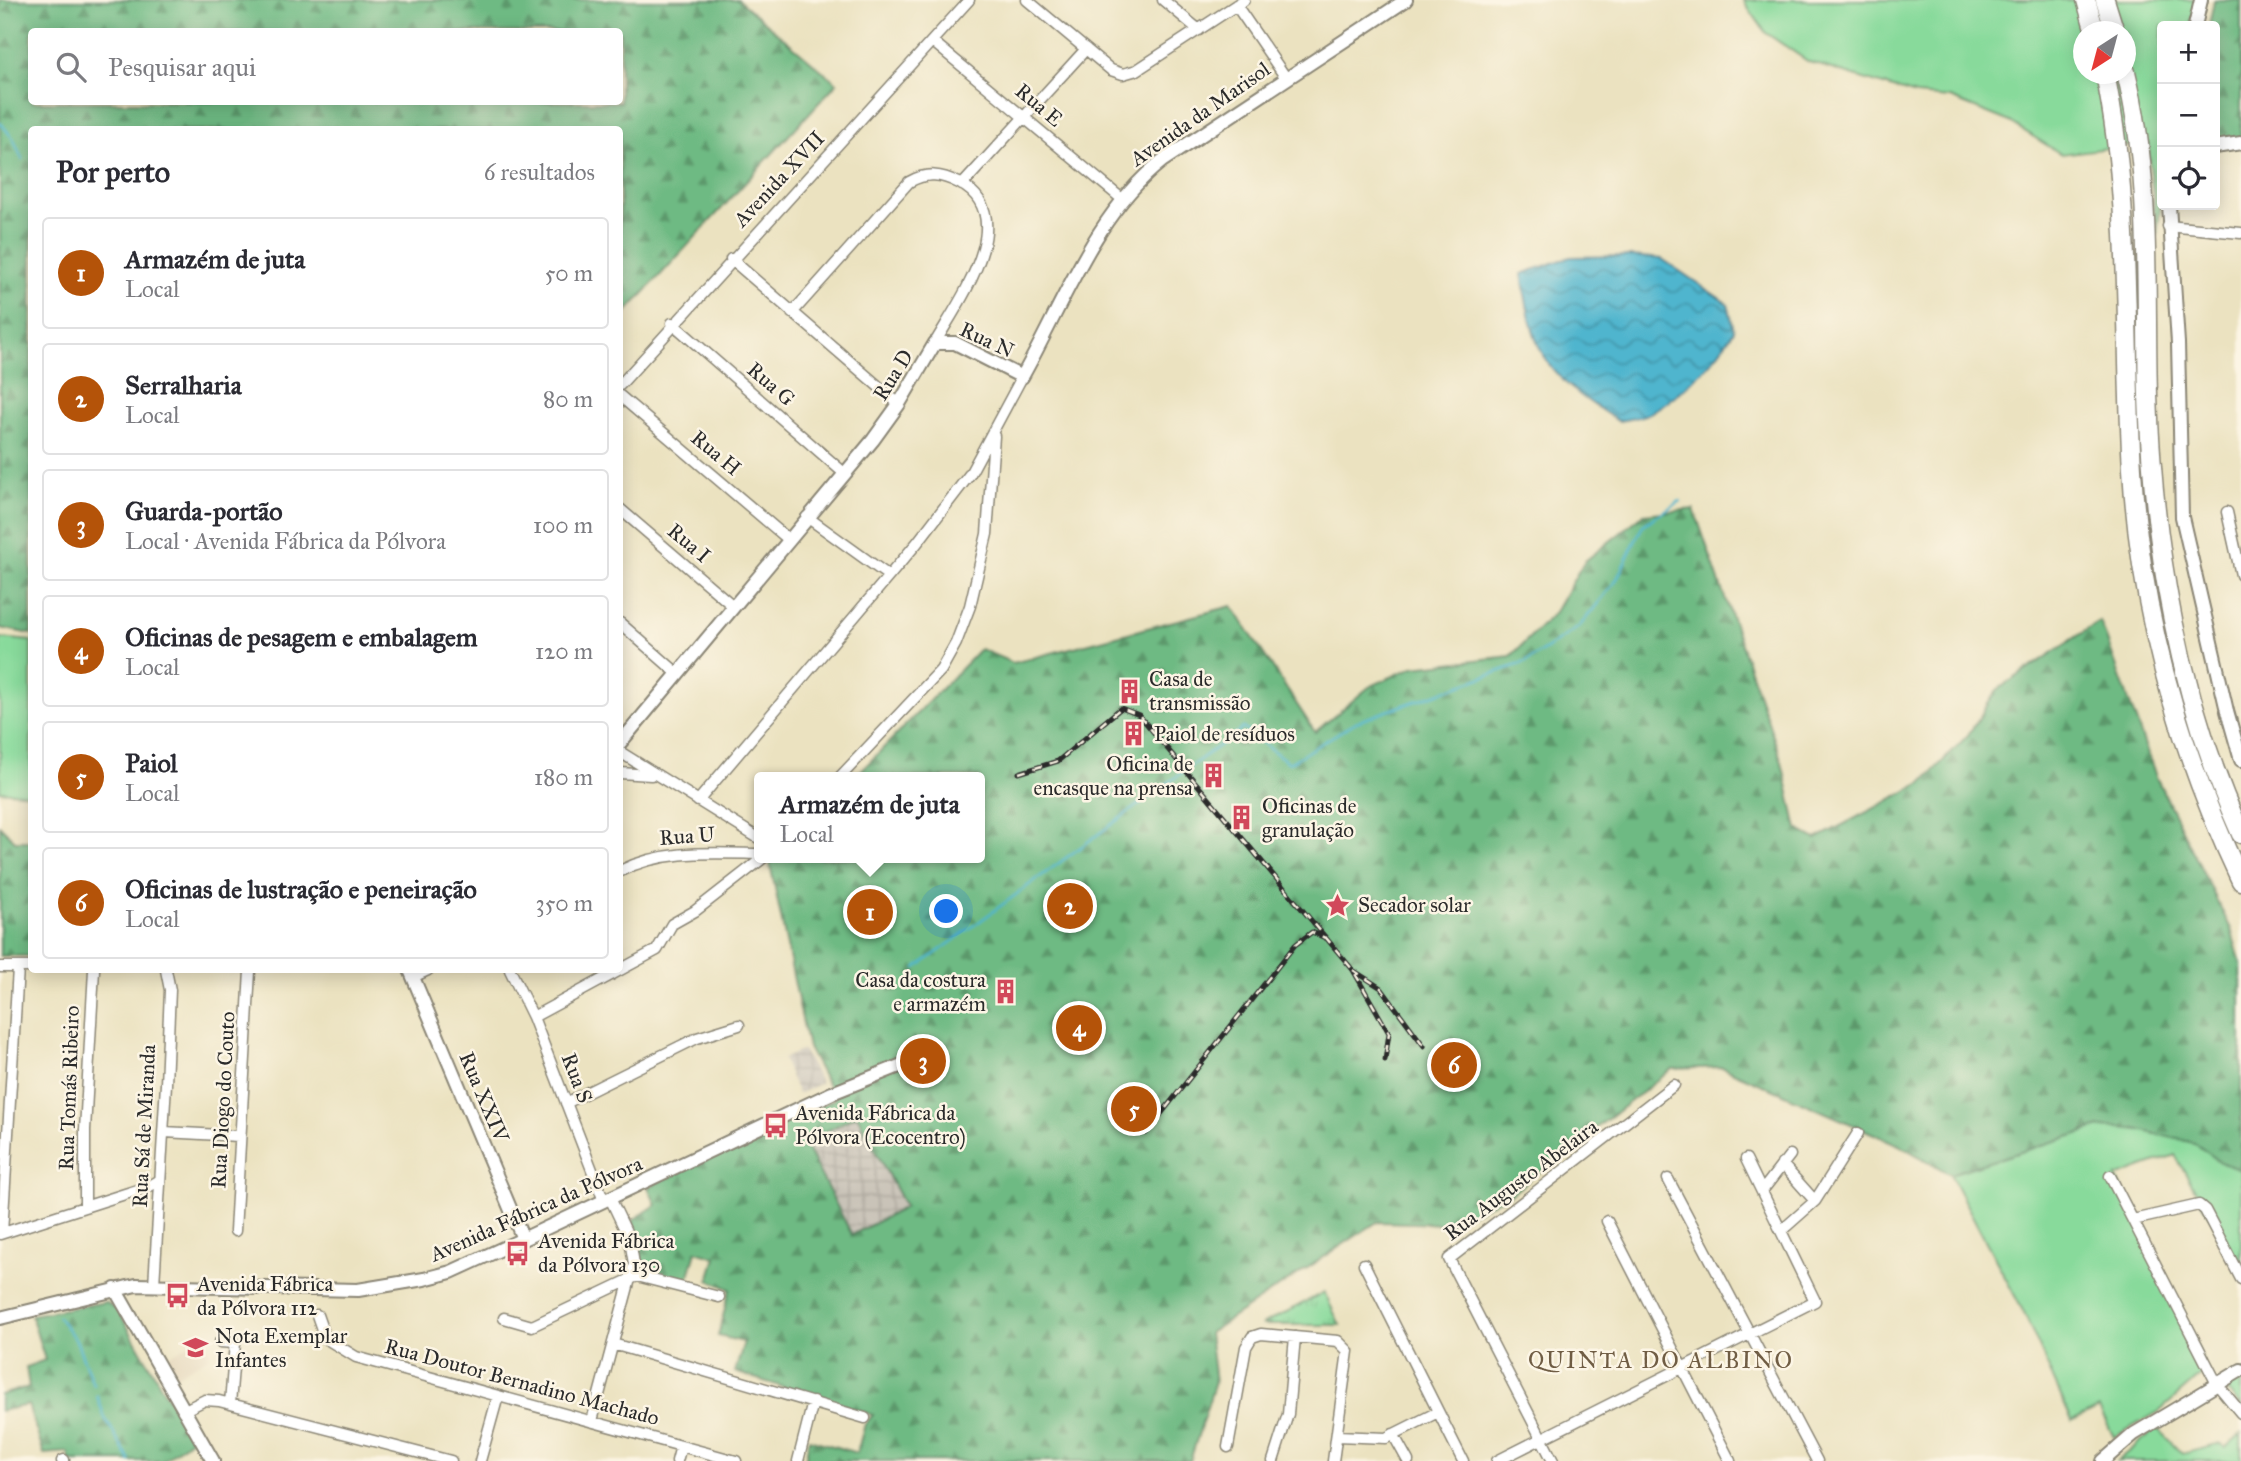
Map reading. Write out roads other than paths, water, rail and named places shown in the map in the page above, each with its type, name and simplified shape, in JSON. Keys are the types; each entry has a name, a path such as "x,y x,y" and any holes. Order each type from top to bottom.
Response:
{"highway":[{"path":"2086,0 2092,21"},
{"path":"2105,0 2112,21"},
{"path":"2106,84 2119,168 2127,304 2132,471 2150,613 2159,655 2191,762 2241,881"},
{"path":"2128,84 2139,137 2144,191 2152,475 2166,587 2196,712 2241,834"},
{"path":"2166,587 2198,696 2241,813"}],"street":[{"name":"Avenida XVII","path":"623,381 672,323 969,0"},
{"path":"1027,0 1111,71 1123,75 1137,70 1240,3 1286,78"},
{"path":"1163,0 1199,30"},
{"name":"Avenida da Marisol","path":"1022,377 1103,225 1134,183 1162,160 1406,0"},
{"path":"2196,21 2201,0"},
{"name":"Rua E","path":"932,40 1122,199"},
{"path":"792,313 909,183 921,176 939,175 962,184 1086,49"},
{"path":"2220,146 2241,144"},
{"name":"Rua D","path":"623,735 900,404 976,268 986,243 985,219 978,199 962,184"},
{"path":"2169,210 2178,343 2182,517 2241,760"},
{"path":"2168,226 2241,233"},
{"path":"731,259 900,404"},
{"name":"Rua G","path":"672,323 844,473"},
{"name":"Rua N","path":"935,343 955,343 1022,377"},
{"path":"698,801 888,576 970,474 1022,377"},
{"name":"Rua H","path":"623,399 788,539"},
{"path":"845,772 941,670 956,643 970,606 987,534 995,429"},
{"name":"Rua I","path":"623,512 733,606"},
{"path":"2227,512 2241,575"},
{"path":"807,517 888,576"},
{"path":"623,626 677,673"},
{"path":"623,754 754,835"},
{"path":"623,773 658,776"},
{"name":"Rua U","path":"623,869 642,859 667,855 754,854"},
{"path":"623,968 657,950 672,924 695,911 757,863"},
{"path":"0,967 28,967"},
{"path":"18,968 4,1153 1,1234 150,1186 160,1180"},
{"name":"Rua Tomás Ribeiro","path":"85,1207 85,1130 94,973"},
{"name":"Rua Sá de Miranda","path":"154,1285 170,989 167,973"},
{"name":"Rua Diogo do Couto","path":"235,1231 250,973"},
{"name":"Rua XXIV","path":"412,973 523,1240"},
{"name":"Rua S","path":"511,973 533,1017 607,1200 630,1240 634,1264 632,1278 592,1421"},
{"path":"533,1017 614,973"},
{"path":"566,1103 696,1038 740,1025"},
{"name":"Avenida Fábrica da Pólvora","path":"0,1318 115,1289 154,1285 378,1288 451,1272 832,1093 902,1065"},
{"name":"Rua Augusto Abelaira","path":"1542,1438 1449,1259 1674,1085"},
{"path":"164,1132 239,1136"},
{"path":"1781,1231 1815,1200 1858,1133"},
{"path":"1762,1191 1790,1155"},
{"path":"1497,1461 1815,1301 1746,1159"},
{"path":"1783,1164 1815,1200"},
{"path":"2110,1176 2217,1384 2241,1413"},
{"path":"1668,1179 1817,1461"},
{"path":"2133,1220 2199,1205 2205,1210 2241,1279"},
{"path":"1607,1221 1730,1461"},
{"path":"1364,1264 1463,1461"},
{"path":"504,1318 532,1326 632,1278 644,1277 719,1297"},
{"path":"115,1289 213,1461"},
{"name":"Rua Doutor Bernadino Machado","path":"317,1315 325,1338 341,1351 736,1461"},
{"path":"1228,1447 1248,1342 1261,1334 1338,1341 1347,1348 1333,1461"},
{"path":"1272,1461 1289,1410 1296,1337"},
{"path":"220,1342 235,1343 230,1404"},
{"path":"613,1344 864,1418"},
{"path":"2103,1461 2134,1434 2241,1370"},
{"path":"480,1461 498,1396"},
{"path":"183,1411 205,1400 230,1404 451,1461"},
{"path":"798,1461 813,1402"},
{"path":"1337,1436 1386,1438 1438,1412"},
{"path":"1394,1434 1408,1461"},
{"path":"1542,1438 1553,1461"},
{"path":"677,1461 681,1446"}],"water":[{"path":"1632,256 1662,259 1728,304 1734,330 1708,365 1674,396 1646,415 1618,421 1575,391 1548,362 1532,327 1522,274 1570,257"}],"waterway":[{"path":"0,122 14,140 22,159"},
{"path":"916,968 1243,728 1289,763 1356,722 1526,662 1579,627 1616,581 1643,525 1680,501"},
{"path":"58,1317 76,1340 93,1384"},
{"path":"97,1396 105,1418 130,1461"}],"railway":[{"path":"1019,773 1058,761 1121,708 1139,715 1353,970 1389,1033 1385,1060"},
{"path":"1146,1133 1295,945 1312,932 1325,938"},
{"path":"1353,970 1381,988 1424,1046"}],"place":[{"name":"Casa de transmissão","path":"1129,691"},
{"name":"Paiol de resíduos","path":"1134,734"},
{"name":"Oficina de encasque na prensa","path":"1213,776"},
{"name":"Oficinas de granulação","path":"1242,818"},
{"name":"Secador solar","path":"1338,905"},
{"name":"Serralharia","path":"1070,906"},
{"name":"Armazém de juta","path":"870,912"},
{"name":"Casa da costura e armazém","path":"1006,992"},
{"name":"Oficinas de pesagem e embalagem","path":"1079,1028"},
{"name":"Guarda-portão","path":"923,1061"},
{"name":"Oficinas de lustração e peneiração","path":"1454,1065"},
{"name":"Paiol","path":"1134,1109"},
{"name":"Avenida Fábrica da Pólvora (Ecocentro)","path":"775,1125"},
{"name":"Avenida Fábrica da Pólvora 130","path":"518,1253"},
{"name":"Avenida Fábrica da Pólvora 112","path":"177,1296"},
{"name":"Nota Exemplar Infantes","path":"195,1348"}],"district":[{"name":"QUINTA DO ALBINO","path":"1661,1360"}]}
